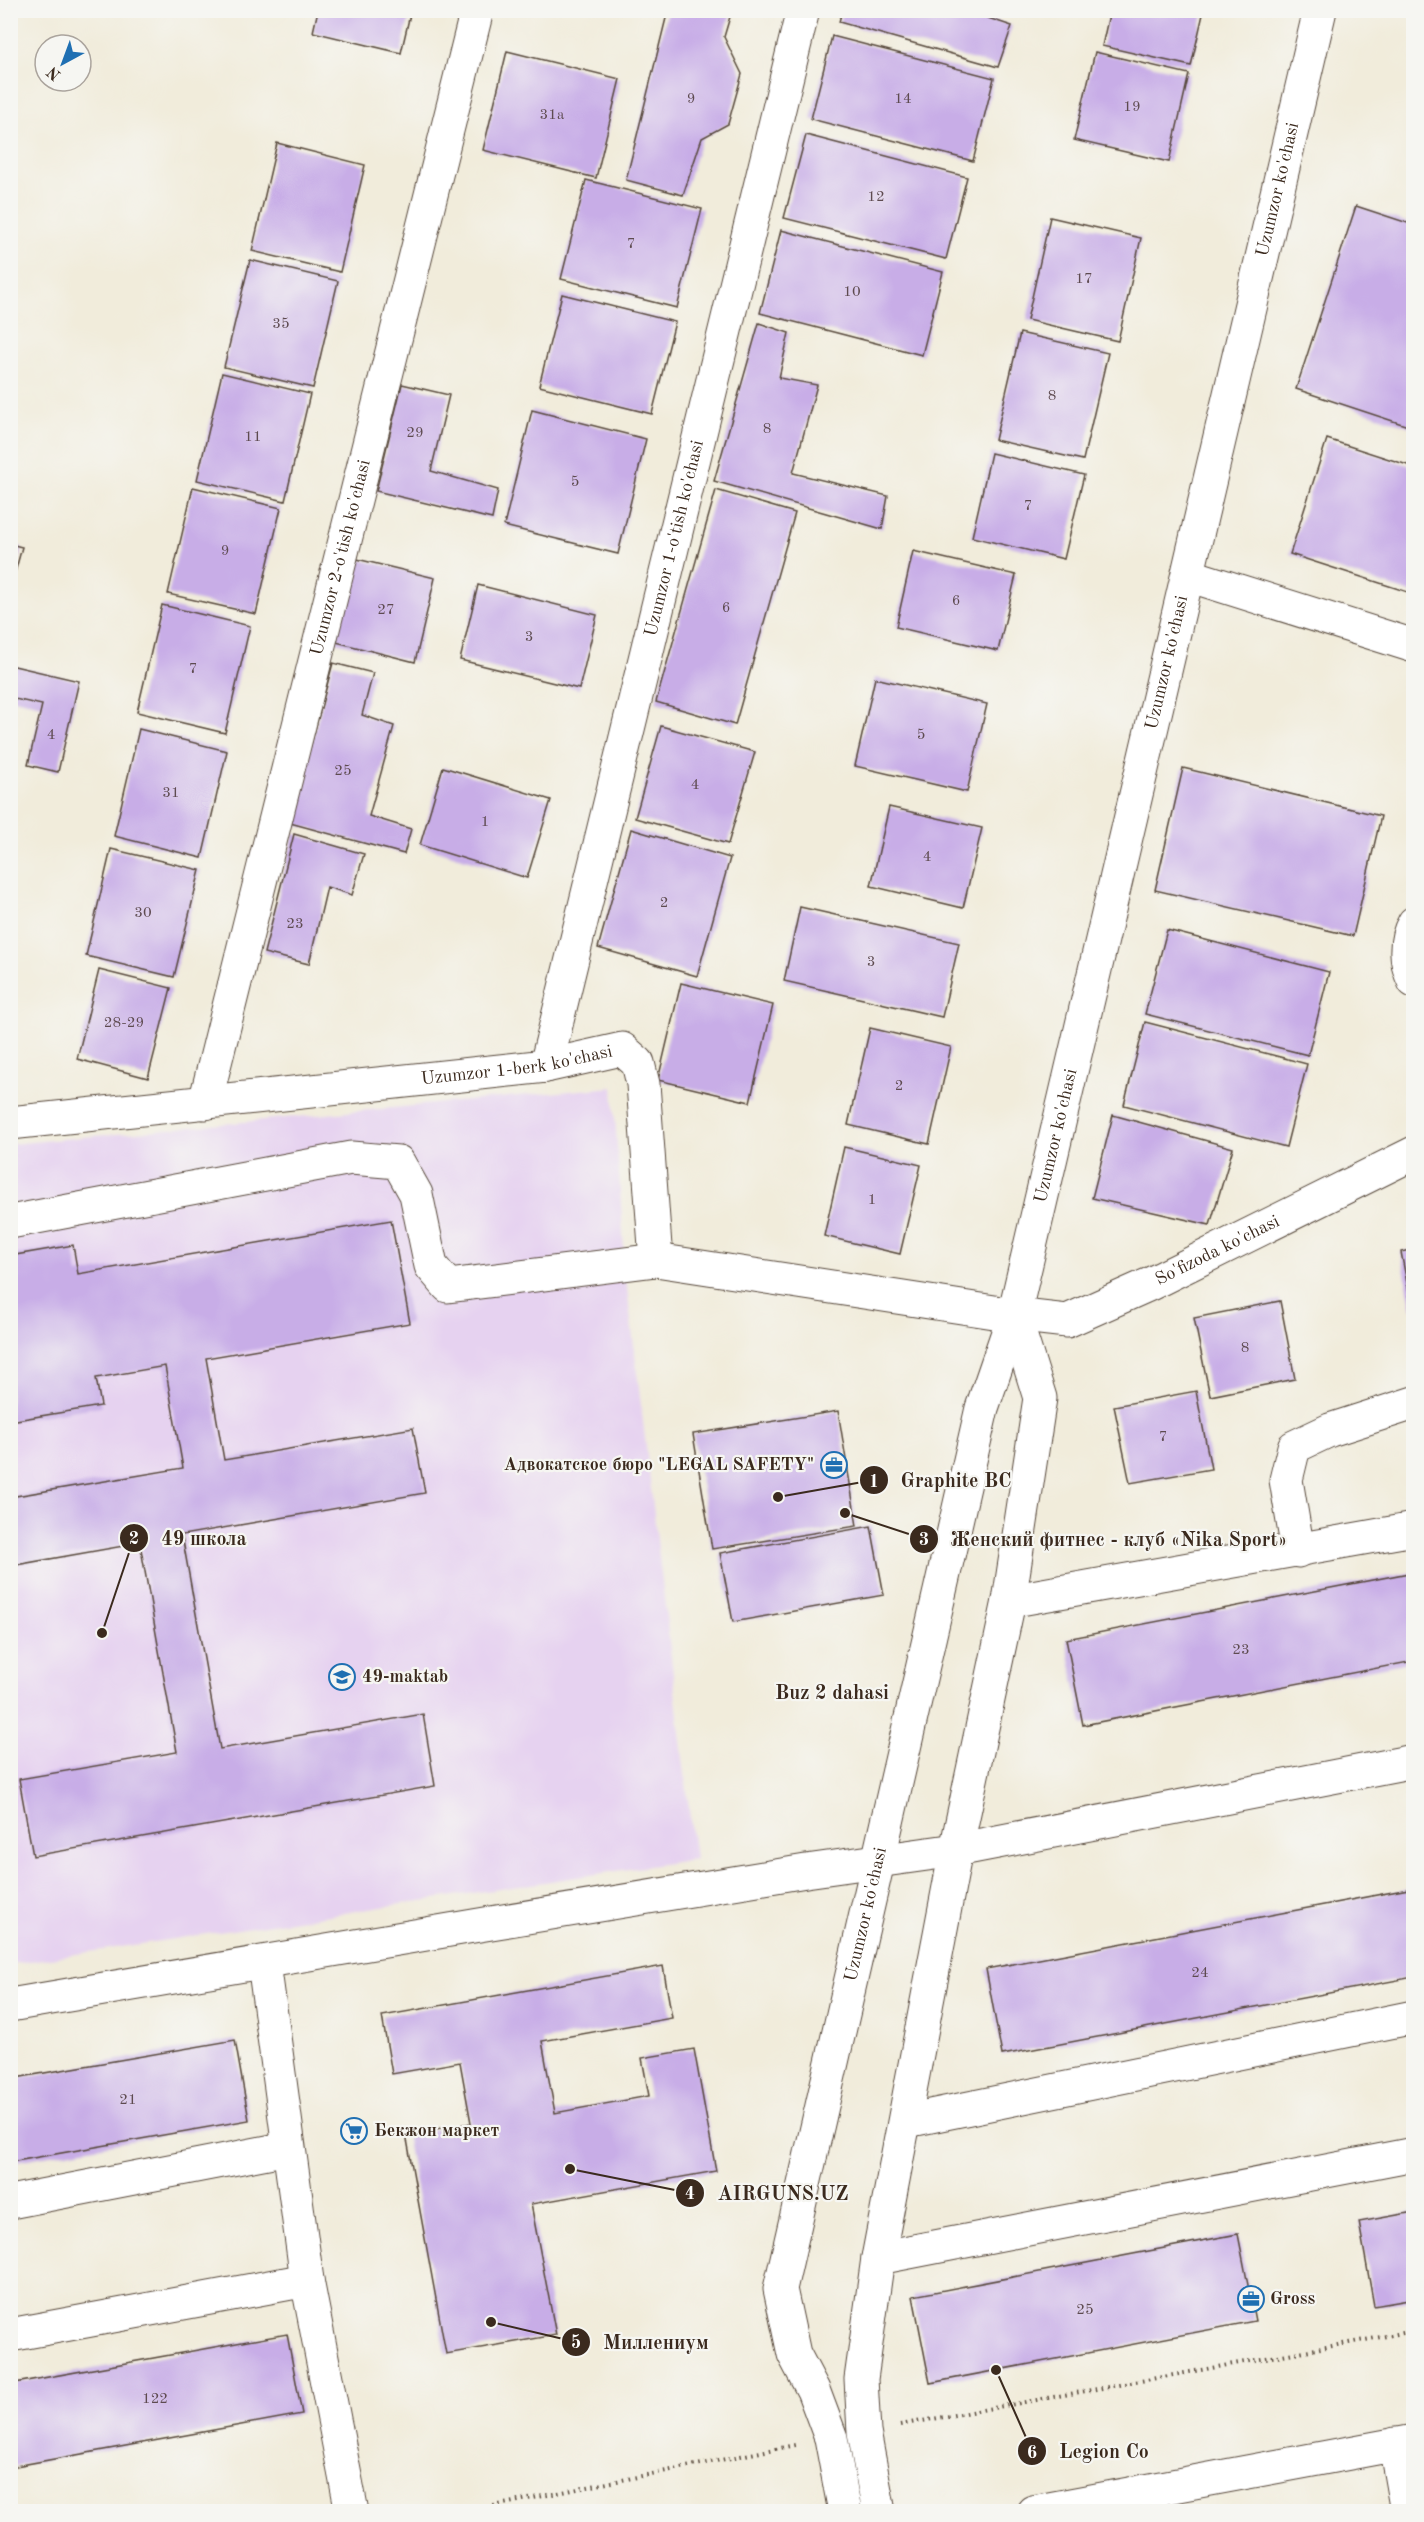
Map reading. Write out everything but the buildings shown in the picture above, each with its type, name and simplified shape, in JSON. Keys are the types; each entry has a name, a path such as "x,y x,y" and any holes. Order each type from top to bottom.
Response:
{"street":[{"name":"Uzumzor 2-o'tish ko'chasi","path":"205,1103 477,10"},
{"name":"Uzumzor 1-o'tish ko'chasi","path":"546,1066 802,10"},
{"name":"Uzumzor ko'chasi","path":"845,2511 831,2438 813,2390 794,2354 780,2289 982,1408 1014,1315 1320,10"},
{"path":"1188,575 1413,646"},
{"path":"1413,923 1406,936 1409,972 1413,981"},
{"name":"Uzumzor 1-berk ko'chasi","path":"10,1123 546,1066 622,1049 639,1064 643,1084 656,1260"},
{"name":"So'fizoda ko'chasi","path":"1014,1315 1067,1320 1150,1284 1413,1153"},
{"path":"10,1222 351,1158 398,1162 416,1194 431,1266 448,1286 656,1260 1014,1315 1040,1398 1009,1601 956,1850 879,2259 861,2379 864,2432 879,2511"},
{"path":"1298,1551 1286,1480 1294,1447 1330,1430 1413,1403"},
{"path":"1009,1601 1413,1529"},
{"path":"10,2005 491,1923 956,1850 1413,1761"},
{"path":"264,1963 307,2280 352,2511"},
{"path":"906,2121 1413,2017"},
{"path":"10,2202 288,2148"},
{"path":"879,2259 1413,2154"},
{"path":"10,2335 307,2280"},
{"path":"1033,2511 1404,2443 1407,2511"}],"path":[{"path":"864,2432 1413,2331"},
{"path":"464,2511 831,2438"}],"shaded area":[{"name":"49-maktab","path":"613,1087 626,1279 695,1859 11,1964 11,1144"}],"place":[{"name":"Адвокатское бюро \"LEGAL SAFETY\"","path":"834,1465"},
{"name":"Graphite BC","path":"778,1497"},
{"name":"Женский фитнес - клуб «Nika Sport»","path":"845,1513"},
{"name":"49 школа","path":"102,1633"},
{"name":"49-maktab","path":"342,1677"},
{"name":"Бекжон маркет","path":"354,2131"},
{"name":"AIRGUNS.UZ","path":"570,2169"},
{"name":"Gross","path":"1251,2299"},
{"name":"Миллениум","path":"491,2322"},
{"name":"Legion Co","path":"996,2370"}],"district":[{"name":"Buz 2 dahasi","path":"832,1694"}]}
